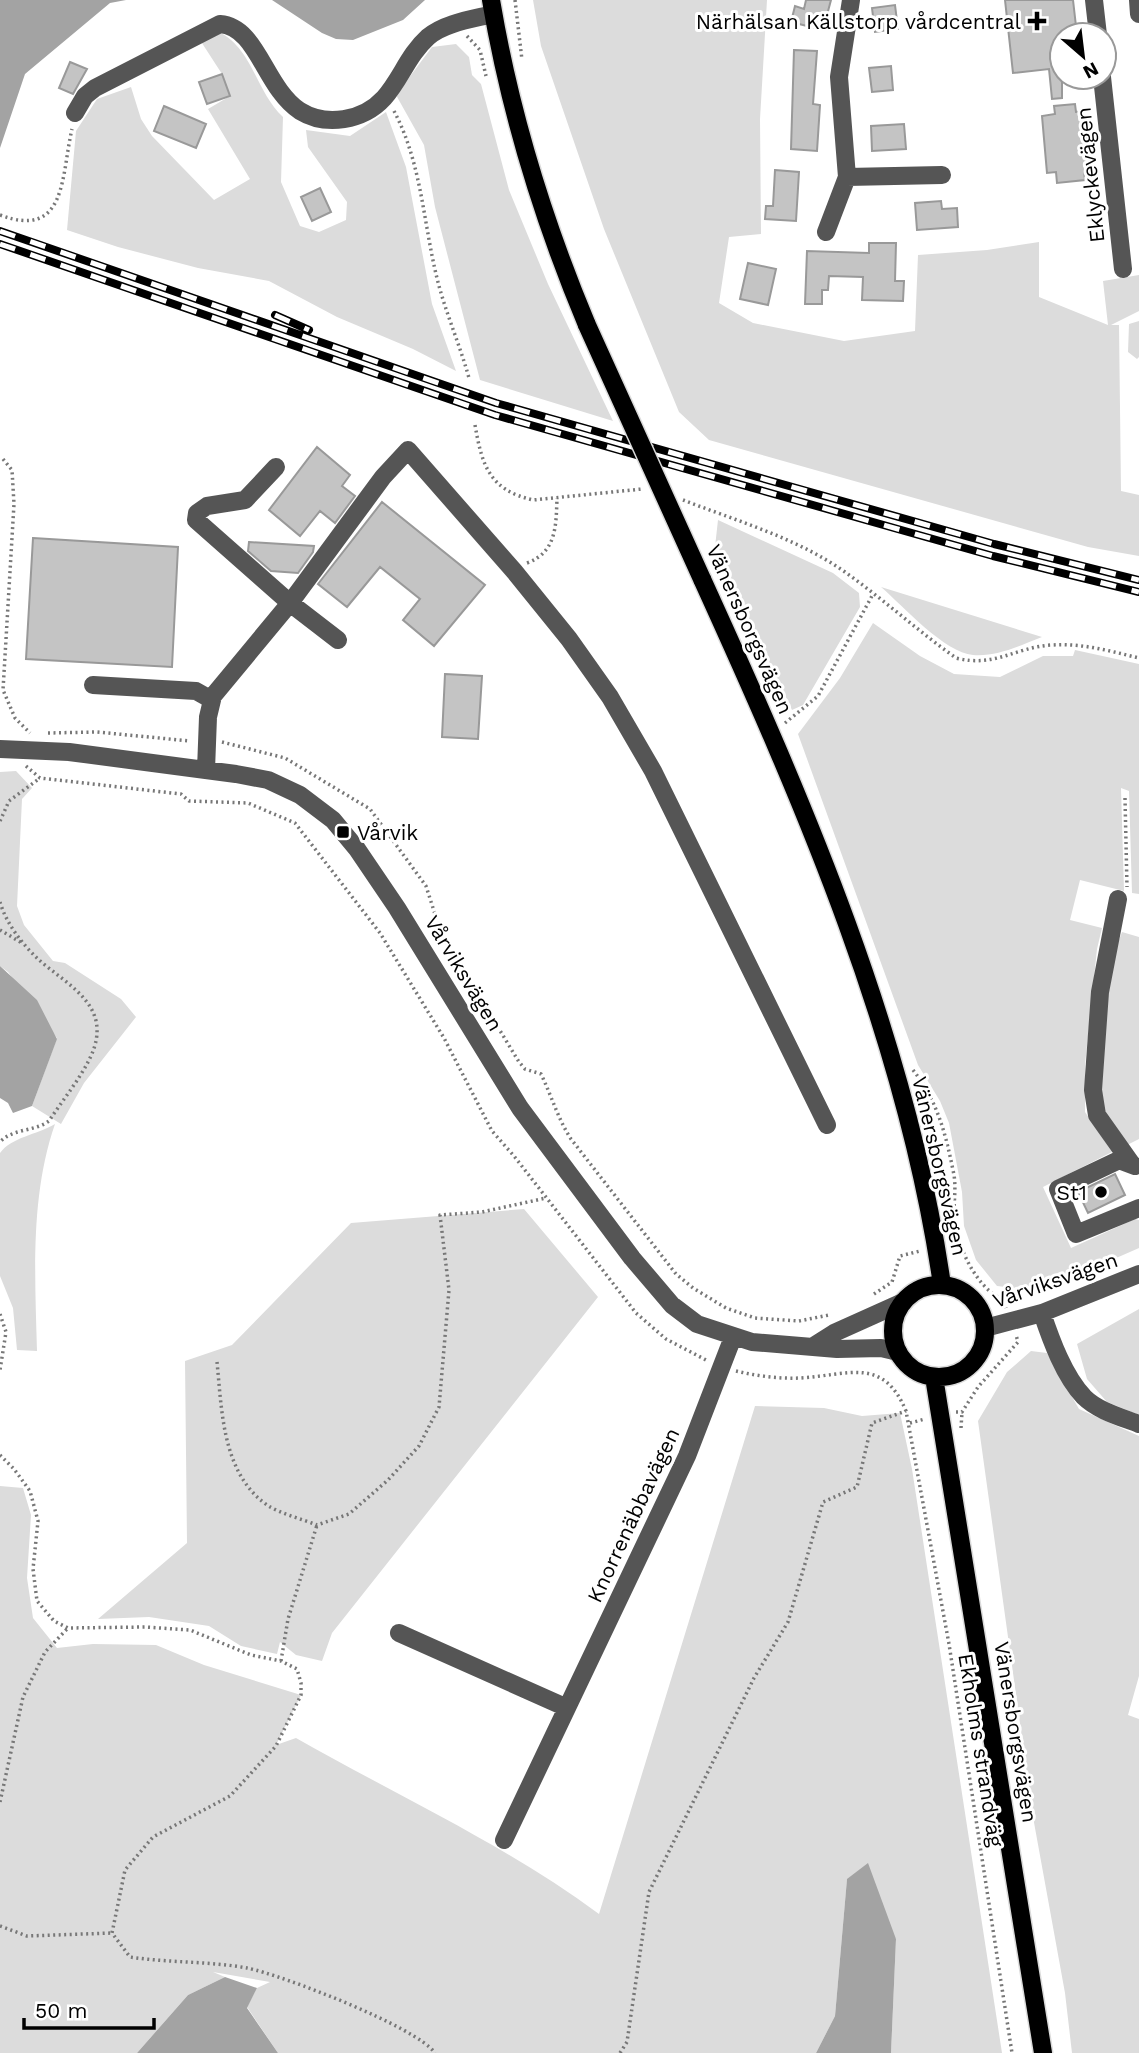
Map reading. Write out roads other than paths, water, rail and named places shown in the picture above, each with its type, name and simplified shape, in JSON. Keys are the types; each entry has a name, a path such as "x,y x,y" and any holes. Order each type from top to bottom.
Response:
{"main road":[{"name":"Vänersborgsvägen","path":"492,7 515,123 566,276 771,730 831,883 911,1126 937,1247 942,1285"},
{"name":"Vänersborgsvägen","path":"903,1302 920,1289 942,1285 958,1289 972,1298 981,1312 985,1328"},
{"path":"903,1302 893,1328 898,1352 912,1368 934,1377 951,1375 973,1361 982,1346 985,1328"},
{"name":"Vänersborgsvägen","path":"934,1377 1043,2053"}],"street":[{"path":"826,232 848,177 839,77 851,0"},
{"path":"1094,0 1096,21"},
{"path":"1138,0 1139,13"},
{"path":"75,113 85,96 95,88 220,24 233,25 244,34 286,101 309,116 344,120 369,110 384,98 419,46 444,28 492,7"},
{"name":"Eklyckevägen","path":"1104,91 1123,269"},
{"path":"848,177 942,175"},
{"path":"206,770 212,700 290,603 383,477 408,450 514,571 569,639 610,696 646,759 827,1125"},
{"path":"276,467 245,500 207,506 197,513 196,520 290,603 338,640"},
{"path":"93,685 196,691 212,700"},
{"name":"Vårviksvägen","path":"1,749 69,752 206,770 268,780 289,789 333,820 397,908 520,1108 645,1275 672,1305 697,1324 733,1337 776,1346 881,1348 898,1352"},
{"path":"1118,899 1100,992 1093,1090 1097,1115 1135,1166"},
{"path":"1135,1166 1119,1160 1058,1189 1059,1198 1076,1234 1139,1208"},
{"name":"Vårviksvägen","path":"985,1328 1042,1313 1139,1274"},
{"name":"Vårviksvägen","path":"815,1345 834,1333 903,1302"},
{"path":"1042,1313 1051,1338 1084,1397 1104,1410 1139,1424"},
{"name":"Knorrenäbbavägen","path":"504,1839 565,1707 682,1468 733,1337"},
{"path":"399,1633 565,1707"}],"railway":[{"path":"0,231 496,403 994,544 1139,580"},
{"path":"0,244 495,415 993,556 1139,592"},
{"path":"275,315 309,330"}],"place":[{"name":"Närhälsan Källstorp vårdcentral","path":"1037,21"},
{"name":"Vårvik","path":"343,832"},
{"name":"St1","path":"1101,1192"}]}
